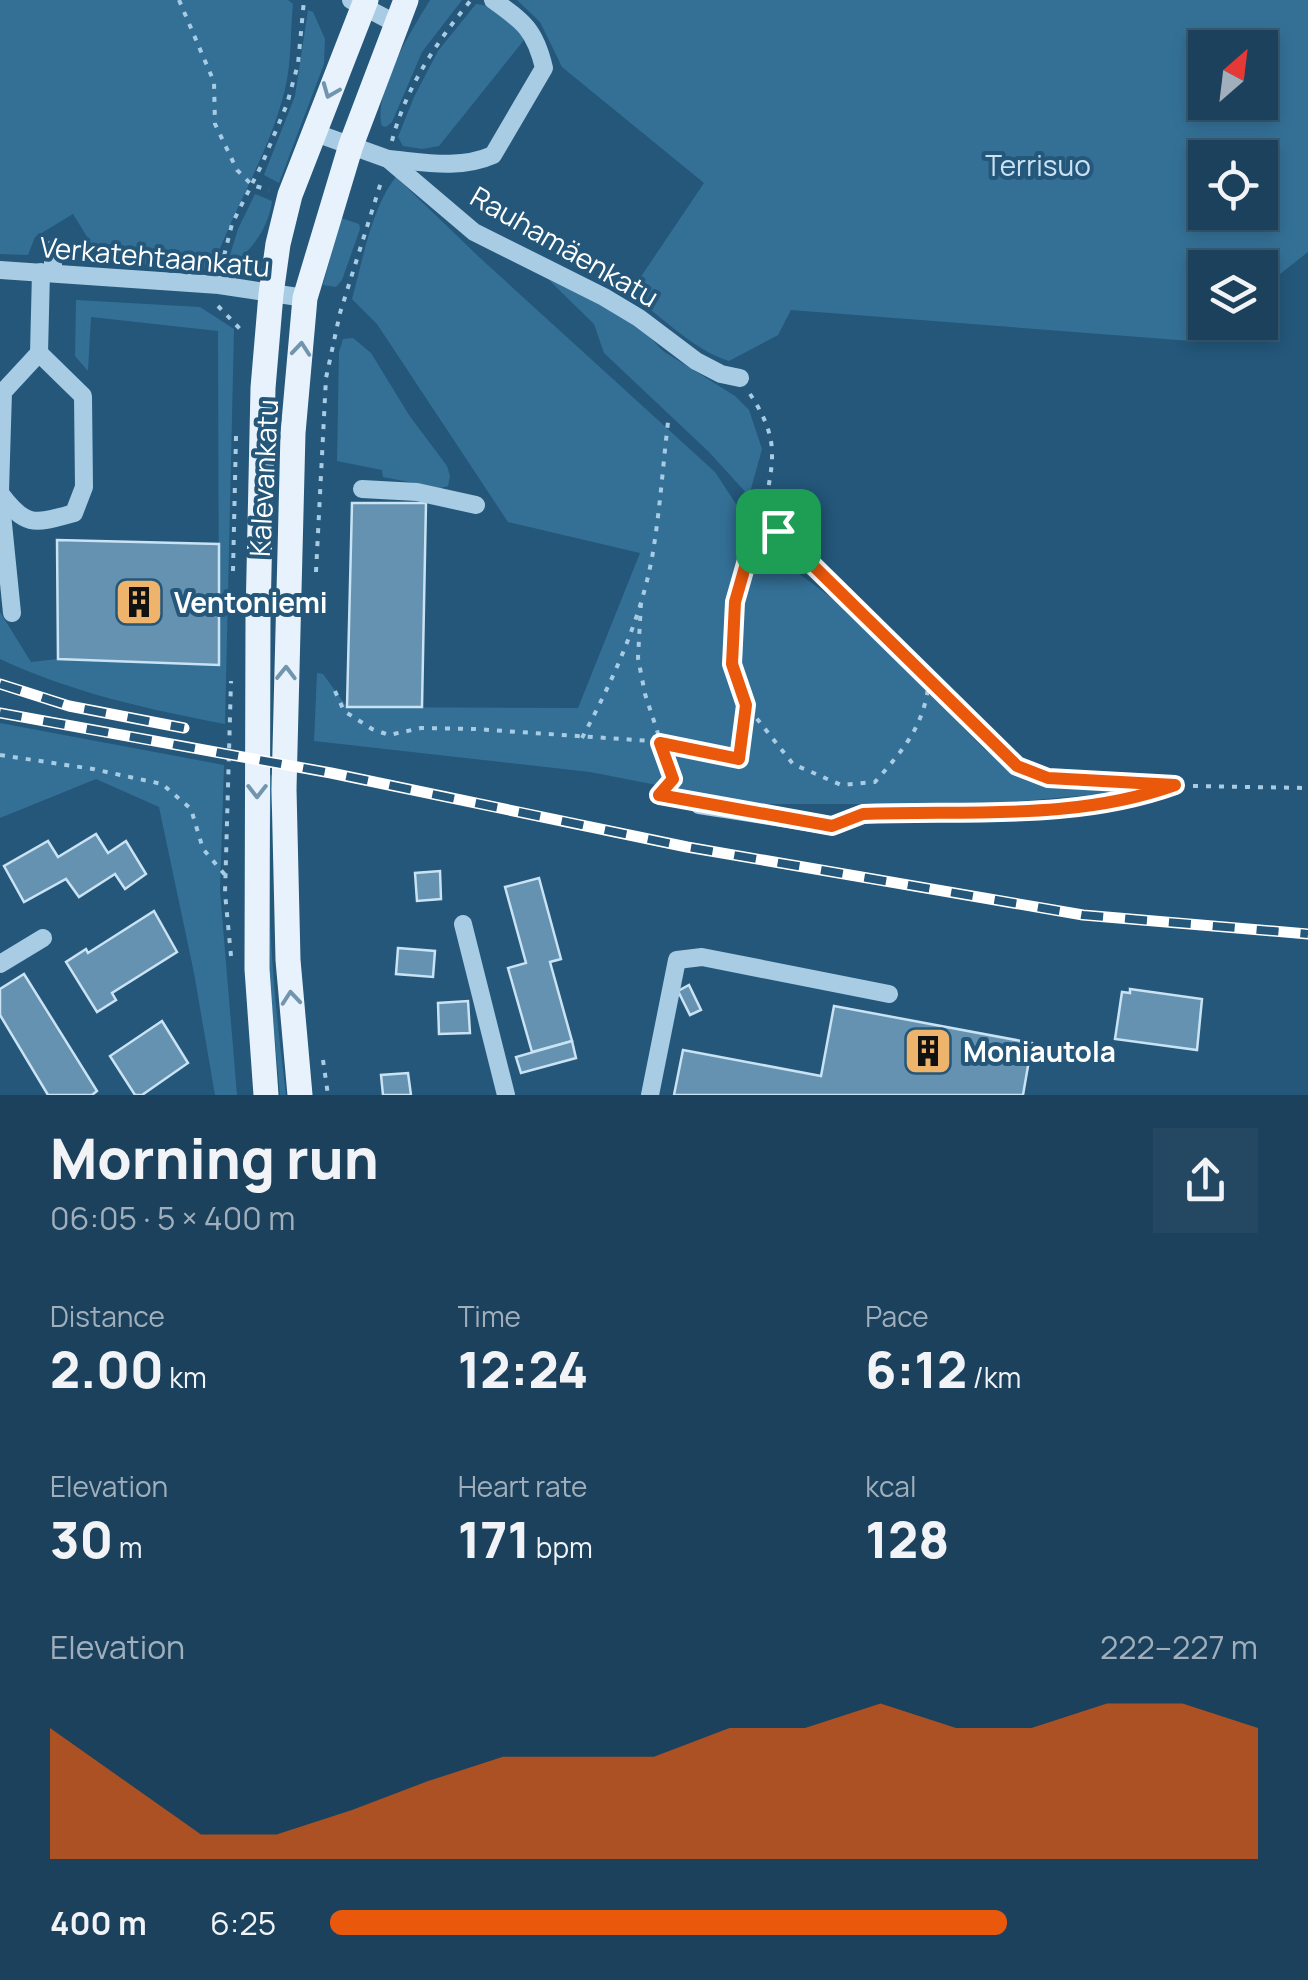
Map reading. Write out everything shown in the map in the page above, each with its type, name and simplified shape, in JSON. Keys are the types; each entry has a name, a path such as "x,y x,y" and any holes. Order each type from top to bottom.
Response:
{"main road":[{"name":"Kalevankatu","path":"266,1095 256,970 263,388 271,294 290,195 360,2"},
{"name":"Kalevankatu","path":"300,1095 288,960 284,789 293,433 305,298 351,145 400,12"}],"street":[{"path":"388,159 450,165 492,155 544,68 537,40 522,20 493,0"},
{"path":"360,2 400,12"},
{"name":"Rauhamäenkatu","path":"314,132 388,159 474,232 639,318 696,361 721,374 740,378"},
{"path":"12,613 0,492 3,392 39,353 53,249"},
{"name":"Verkatehtaankatu","path":"0,270 219,284 305,298"},
{"path":"0,492 18,517 40,522 74,513 84,487 83,396 39,353"},
{"path":"362,489 416,492 476,505"},
{"path":"699,805 832,826 863,814 1069,809 1140,798 1175,785"},
{"path":"463,924 506,1095"},
{"path":"0,964 43,938"},
{"path":"650,1095 677,960 702,957 889,994"}],"path":[{"path":"179,0 214,82 215,124 237,170 252,185"},
{"path":"316,579 326,378 332,343 401,114 428,55 470,0"},
{"path":"740,378 770,431 772,456 765,504 778,531 1017,766 1048,778 1120,782"},
{"path":"582,738 618,664 641,598 652,554 668,422"},
{"path":"778,531 747,560 735,602 732,664 746,705 793,764 841,785 875,782 906,747 927,706 930,680"},
{"path":"641,598 638,658 645,694 673,779 659,795 699,805"},
{"path":"335,691 344,711 389,735 421,728 660,743 739,759 746,705"},
{"path":"0,755 162,784 190,809 203,849 226,876"},
{"path":"1175,785 1308,788"},
{"path":"323,1058 328,1095"}],"green space":[{"path":"0,0 288,0 293,4 289,68 278,112 212,270 102,261 73,214 35,237 28,255 0,254"},
{"path":"430,0 462,0 422,52 392,122 382,126 388,79"},
{"name":"Terrisuo","path":"517,0 1308,0 1308,252 1278,276 1278,250 1188,250 1191,341 791,310 778,335 729,361 690,341 632,296 636,284 704,183 562,67 540,22"},
{"path":"476,4 504,16 524,40 439,146 403,146 398,137 414,97 438,51"},
{"path":"308,10 313,12 325,39 324,64 279,183 264,175 295,96"},
{"path":"396,177 715,472 736,504 754,559 798,573 844,607 984,749 1027,781 1147,790 988,804 754,804 590,772 314,741 317,673 323,674 347,707 578,708 640,553 508,522 377,324 352,299 374,219"},
{"path":"255,194 272,201 267,221 250,248 226,268 238,229"},
{"path":"341,218 359,224 360,229 342,280 336,287 323,285"},
{"path":"549,280 604,305 643,330 663,351 735,396 749,410 762,449 749,496 709,452 604,353 594,324"},
{"path":"76,300 200,307 234,329 225,724 111,699 0,659 0,612 31,662 58,659 219,664 218,331 91,317 88,371 75,356"},
{"path":"353,338 371,353 409,415 447,466 448,486 440,488 383,477 382,470 337,461 339,352 343,339"},
{"path":"0,723 224,765 220,891 237,1095 215,1095 159,807 96,779 0,818"},
{"path":"269,775 275,776 269,852 271,935 286,1095 280,1095 268,964"}],"building":[{"path":"352,503 426,503 422,707 347,707"},
{"name":"Ventoniemi","path":"57,540 219,544 219,665 58,659"},
{"path":"96,834 108,853 126,841 146,874 125,889 115,874 79,897 66,879 24,902 4,866 48,841 58,857"},
{"path":"440,871 441,899 417,901 415,873"},
{"path":"539,878 561,959 550,962 572,1041 532,1052 508,968 526,963 505,887"},
{"path":"154,911 177,952 112,993 116,1000 97,1012 66,962 86,949 88,953"},
{"path":"398,948 435,951 433,977 396,974"},
{"path":"24,974 97,1091 92,1095 48,1095 0,1015 0,989"},
{"path":"689,985 701,1010 690,1015 678,991"},
{"path":"1130,989 1202,999 1197,1050 1115,1039 1122,992 1130,993"},
{"path":"468,1001 470,1033 439,1034 438,1003"},
{"name":"Moniautola","path":"834,1006 1032,1043 1023,1095 674,1095 683,1050 821,1076"},
{"path":"162,1021 188,1063 142,1095 135,1095 110,1056"},
{"path":"572,1041 576,1058 521,1073 516,1057"},
{"path":"408,1073 411,1095 383,1095 381,1075"}],"railway":[{"path":"0,684 69,706 184,728"},
{"path":"0,713 331,773 687,847 1083,915 1308,934"}],"place":[{"name":"Ventoniemi","path":"139,602"},
{"name":"Moniautola","path":"928,1051"}],"route":[{"path":"778,531 1017,766 1048,778 1175,785 1140,798 1069,809 863,814 832,826 659,795 673,779 660,743 739,759 746,705 732,664 735,602 747,560 778,531"}]}
